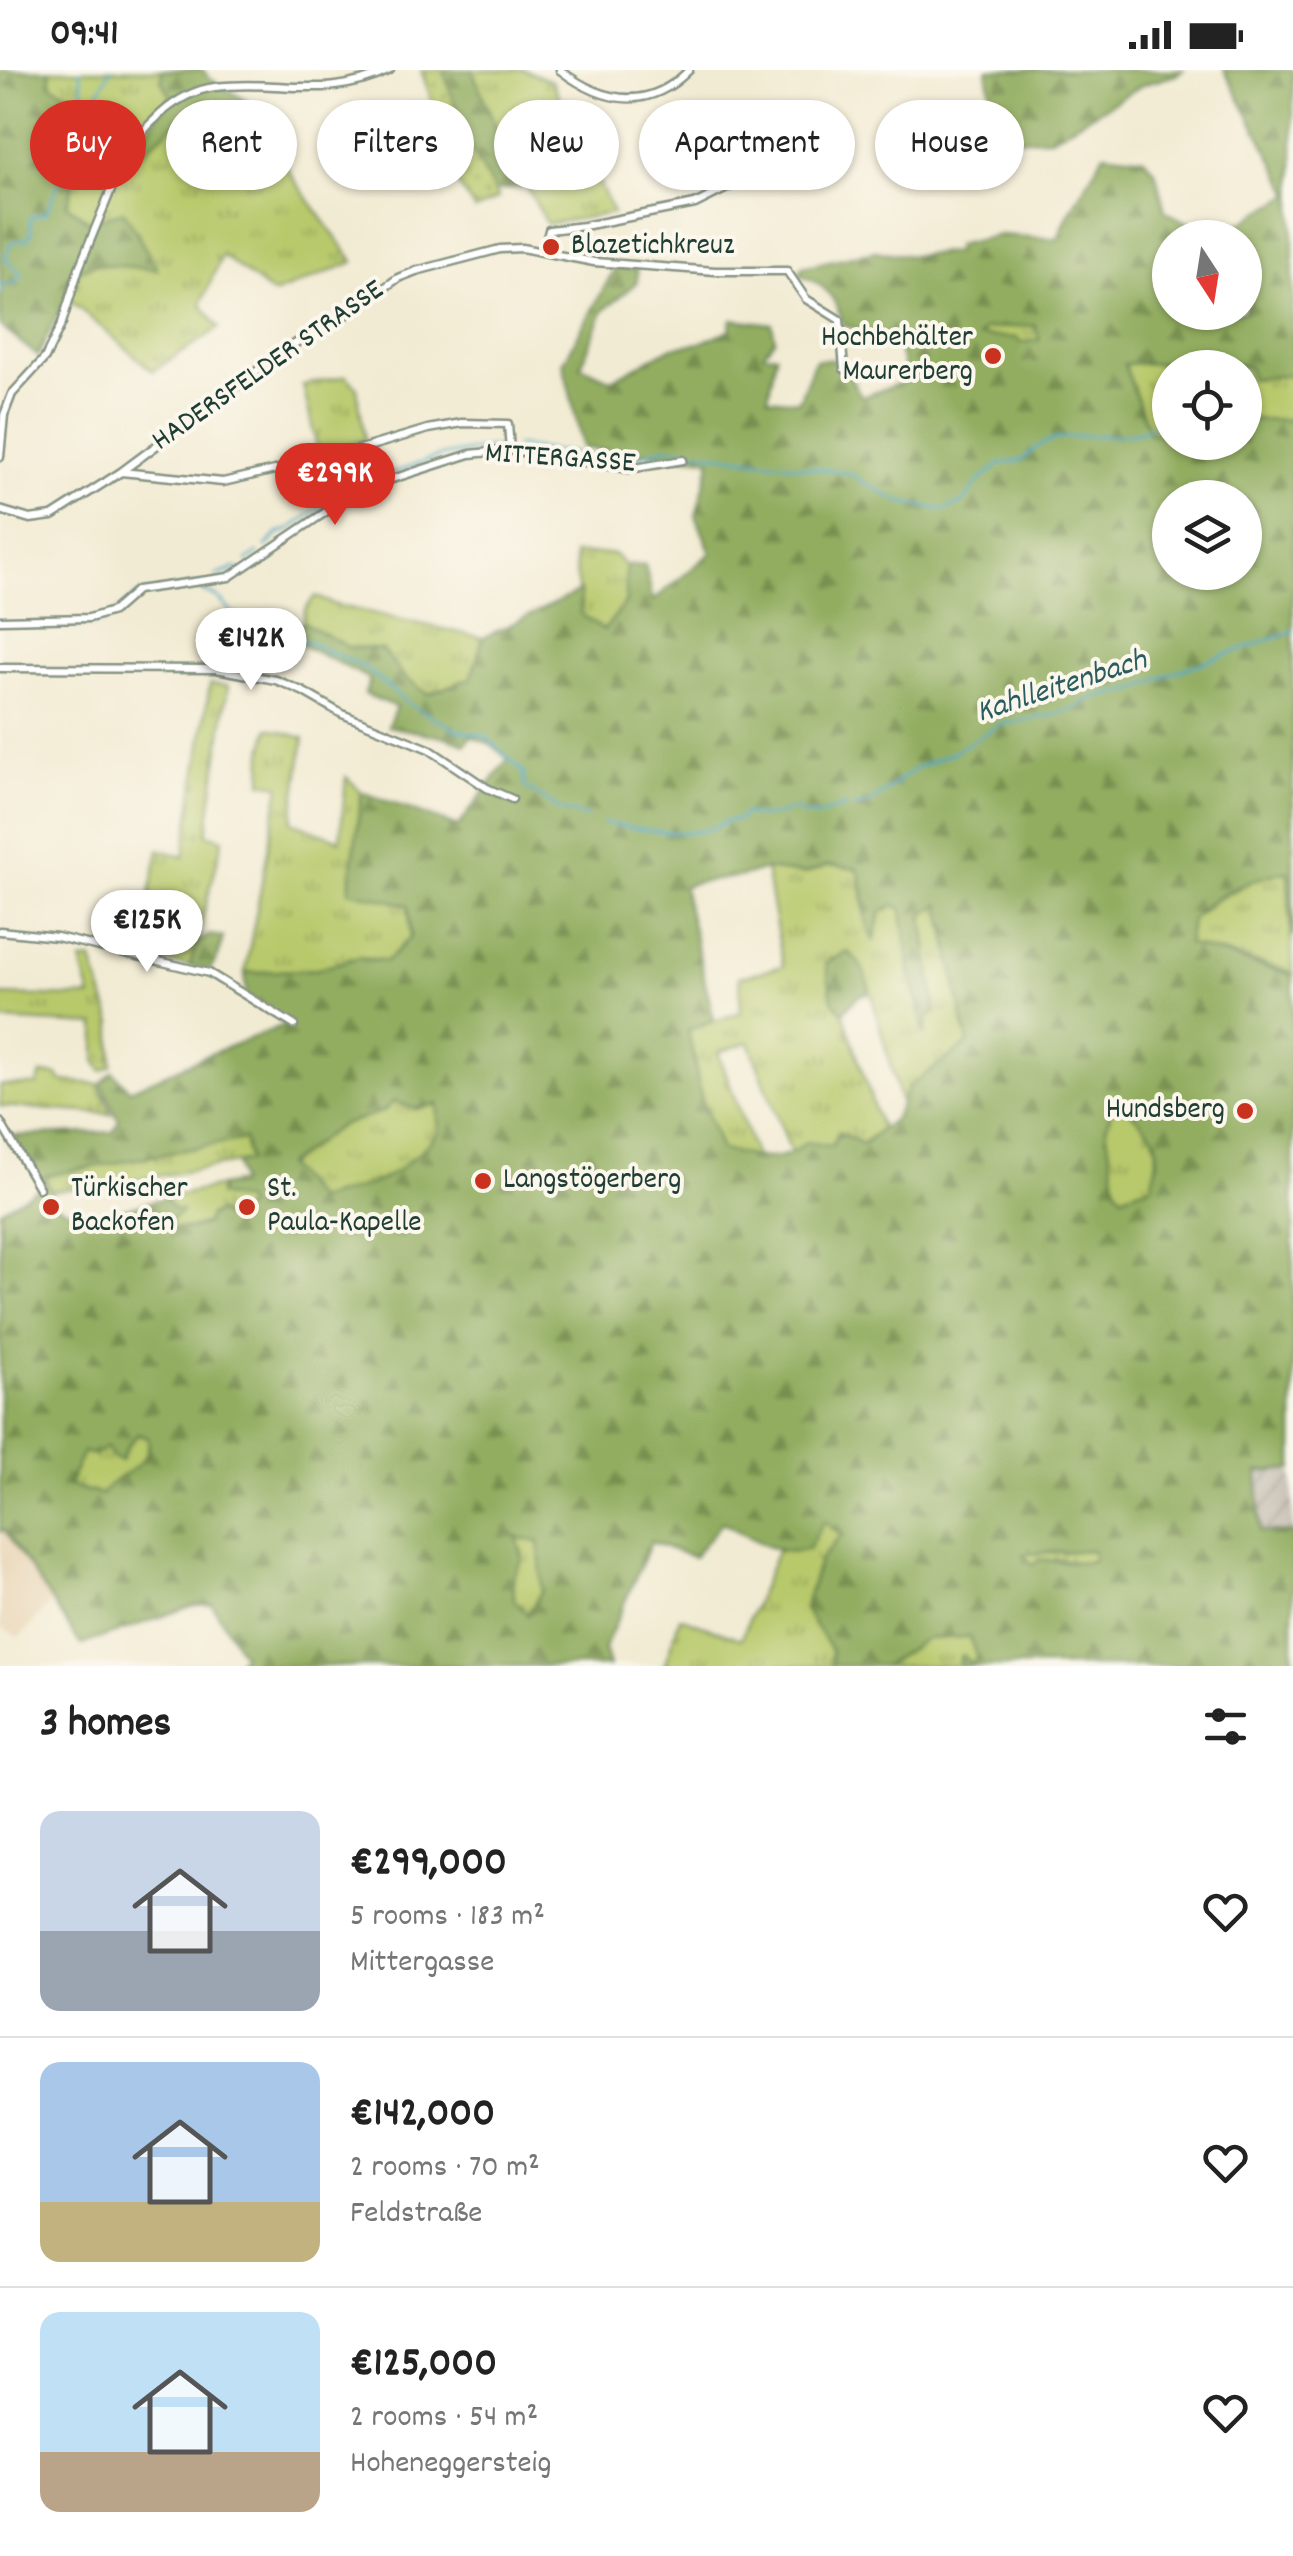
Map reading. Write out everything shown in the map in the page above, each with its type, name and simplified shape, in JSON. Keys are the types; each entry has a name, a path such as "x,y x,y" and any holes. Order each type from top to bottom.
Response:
{"street":[{"path":"0,457 4,415 12,394 45,358 122,163 161,112 189,95 214,87 321,89 367,82 390,70"},
{"path":"560,70 612,97 633,100 680,79 688,70"},
{"path":"544,250 549,230 695,204 723,190"},
{"name":"HADERSFELDER STRASSE","path":"0,510 30,519 52,516 121,472 289,347 354,310 398,278 500,249 544,250 594,262 787,271 806,299 840,320 844,369"},
{"path":"121,472 223,482 462,423 508,424 510,450"},
{"name":"MITTERGASSE","path":"0,620 89,618 113,611 137,590 228,577 344,499 456,458 510,450 628,469 683,460"},
{"path":"0,668 216,669 276,680 342,714 429,748 487,788 512,799"},
{"path":"0,932 57,937 209,973 294,1025"},
{"path":"0,1122 39,1188"}],"shaded area":[{"path":"1293,1469 1293,1533 1260,1533 1258,1471"},
{"path":"4,1529 53,1601 20,1637 0,1627 0,1532"}],"green space":[{"path":"0,70 50,70 50,84 78,100 30,100 30,190 72,190 67,205 89,222 124,211 157,269 95,264 80,269 38,356 0,326"},
{"path":"50,70 161,70 162,82 171,95 146,132 146,100 59,100"},
{"path":"161,70 203,70 210,79 245,100 168,100 171,95 162,82"},
{"path":"421,70 443,70 453,100 432,100"},
{"path":"443,70 472,70 494,123 494,189 474,154 474,100 453,100"},
{"path":"472,70 524,70 552,81 561,100 494,100 494,123"},
{"path":"987,70 1183,70 1145,84 1051,138 1024,138 1024,100 992,100"},
{"path":"1224,70 1293,70 1293,375 1262,378 1262,350 1152,350 1152,363 1124,364 1152,434 1152,460 1262,460 1262,419 1293,420 1293,935 1288,872 1251,882 1210,903 1193,919 1187,944 1293,975 1293,1469 1258,1472 1260,1532 1293,1533 1293,1666 962,1666 962,1655 971,1664 977,1657 969,1637 925,1639 884,1666 832,1666 832,1651 804,1609 819,1562 841,1535 824,1521 808,1549 796,1551 763,1545 722,1522 693,1557 651,1542 604,1649 609,1666 233,1666 243,1655 212,1604 194,1605 81,1645 4,1530 0,1532 0,1210 44,1185 12,1136 113,1132 119,1121 101,1083 113,1072 130,1090 287,1024 246,996 245,973 318,969 359,957 387,961 411,937 408,905 349,891 362,792 458,827 508,759 491,744 471,736 465,744 388,726 396,707 365,694 370,679 290,639 303,622 348,647 383,650 404,677 428,694 471,678 483,638 580,591 581,614 604,630 626,602 626,566 645,565 653,601 711,553 696,516 711,459 583,448 563,363 615,268 637,269 637,282 603,311 581,366 611,380 673,347 700,343 730,330 732,319 772,324 775,339 764,353 776,355 768,398 799,401 815,360 839,360 862,397 907,381 896,337 844,326 829,294 800,275 802,267 875,251 911,256 956,252 956,245 1000,235 1058,239 1104,153 1144,158 1155,170 1165,211 1183,220 1152,220 1152,330 1262,330 1262,220 1246,220 1291,194","holes":["1035,325 1039,340 1021,343 1018,338 979,336 985,329","829,865 857,869 874,940 881,912 894,905 902,910 925,1036 927,1019 936,1013 923,916 940,904 968,1044 908,1087 895,1118 863,1144 838,1132 832,1146 806,1142 776,1158 721,1150 701,1097 688,1030 714,1020 683,887 766,869 804,874","1116,1097 1156,1138 1158,1161 1152,1185 1122,1196 1116,1188 1106,1128","394,1101 415,1109 438,1104 438,1133 396,1171 370,1184 316,1200 286,1165 339,1126 384,1111","244,1139 249,1160 236,1163 240,1182 220,1186 219,1195 245,1201 247,1208 224,1217 218,1212 208,1216 207,1224 188,1229 171,1228 170,1220 182,1211 172,1208 165,1198 96,1214 69,1210 55,1204 45,1176","138,1434 148,1438 149,1448 140,1463 101,1495 68,1485 83,1452 94,1455 107,1447 112,1457 121,1461","517,1537 539,1542 542,1590 528,1615 514,1600 513,1577 523,1558","1092,1550 1094,1560 1082,1563 1038,1559 1033,1565 1023,1554"]},
{"path":"166,103 166,131 146,149 146,133"},
{"path":"166,128 166,190 297,190 297,184 354,262 273,294 222,255 201,304 219,328 153,371 67,298 80,269 95,264 155,269 67,205 72,190 146,190 146,143"},
{"path":"474,155 498,198 475,210 462,190 474,190"},
{"path":"529,190 602,190 613,213 547,224"},
{"path":"1035,325 1040,340 1020,343 978,336 984,329"},
{"path":"1124,363 1152,363 1152,434 1150,434"},
{"path":"1293,375 1293,420 1262,419 1262,378"},
{"path":"346,376 357,387 365,440 318,453 303,385"},
{"path":"574,554 614,554 626,566 626,602 604,630 581,614"},
{"path":"315,596 332,604 483,638 471,678 428,694 404,677 383,650 348,647 303,622 305,610"},
{"path":"210,684 228,686 207,834 223,839 190,966 137,958 159,849 184,857"},
{"path":"269,728 304,738 292,822 340,840 346,777 362,792 349,890 408,905 411,937 387,961 359,957 318,969 245,973 280,785 262,782"},
{"path":"829,865 858,869 867,923 875,939 881,912 894,905 902,909 911,976 925,1032 927,1019 935,1013 923,916 940,903 968,1044 909,1087 901,1104 869,986 832,1000 843,1012 881,1129 862,1144 792,1155 749,1042 718,1052 756,1157 720,1150 701,1097 688,1030 741,1012 739,977 783,966 766,869 804,874"},
{"path":"1288,871 1293,975 1187,944 1192,919 1213,902 1267,873"},
{"path":"210,935 223,937 218,957 210,969 190,966 196,943"},
{"path":"848,952 863,970 868,993 858,996 843,1012 832,1000 826,962"},
{"path":"92,960 112,1023 112,1066 102,1071 96,1061 96,1025 0,1020 0,995 91,997 81,961"},
{"path":"41,1074 58,1075 61,1081 98,1084 112,1114 0,1106 0,1085 37,1085"},
{"path":"1116,1096 1152,1134 1157,1154 1152,1185 1121,1196 1116,1188 1105,1128"},
{"path":"394,1101 415,1109 438,1104 438,1133 396,1171 370,1184 316,1200 286,1166 339,1126 384,1111"},
{"path":"244,1138 249,1160 48,1191 45,1175"},
{"path":"220,1186 220,1195 245,1201 246,1210 188,1229 171,1229 172,1208 165,1198"},
{"path":"138,1434 148,1437 146,1455 134,1470 101,1495 68,1485 83,1451 128,1445"},
{"path":"823,1520 842,1535 819,1562 804,1608 832,1651 832,1666 664,1666 680,1617 741,1639 777,1551 799,1551"},
{"path":"516,1537 539,1542 542,1590 528,1615 514,1600 513,1577 523,1558"},
{"path":"1092,1550 1094,1560 1082,1563 1060,1559 1034,1565 1023,1554"},
{"path":"969,1636 978,1657 971,1664 961,1656 962,1666 884,1666 925,1639"}],"waterway":[{"path":"80,70 87,100"},
{"path":"0,293 2,284 15,283 22,275 5,258 11,242 28,239 30,217 46,213 59,181 67,142 88,114 110,70"},
{"path":"515,446 627,460 667,447 848,473 900,502 945,510 964,502 978,482 1000,464 1023,460 1047,442 1075,436 1136,433 1152,426"},
{"path":"266,546 341,492 440,456 501,446"},
{"path":"247,561 258,553"},
{"path":"216,576 237,568"},
{"name":"Kahlleitenbach","path":"29,626 78,626 106,621 139,594 202,584 203,591 218,598 242,623 297,637 365,668 410,705 457,730 485,736 523,772 525,787 560,810 587,817"},
{"name":"Kahlleitenbach","path":"854,807 869,804 916,768 956,751 999,725 1053,715 1092,698 1134,690 1293,631"},
{"name":"Kahlleitenbach","path":"603,823 685,833 740,820 744,813 771,816 797,807 800,814 816,816 847,806"}],"place":[{"name":"Blazetichkreuz","path":"551,247"},
{"name":"Hochbehälter Maurerberg","path":"993,356"},
{"name":"Hundsberg","path":"1245,1111"},
{"name":"Langstögerberg","path":"483,1181"},
{"name":"Türkischer Backofen","path":"51,1207"},
{"name":"St. Paula-Kapelle","path":"247,1207"}]}
